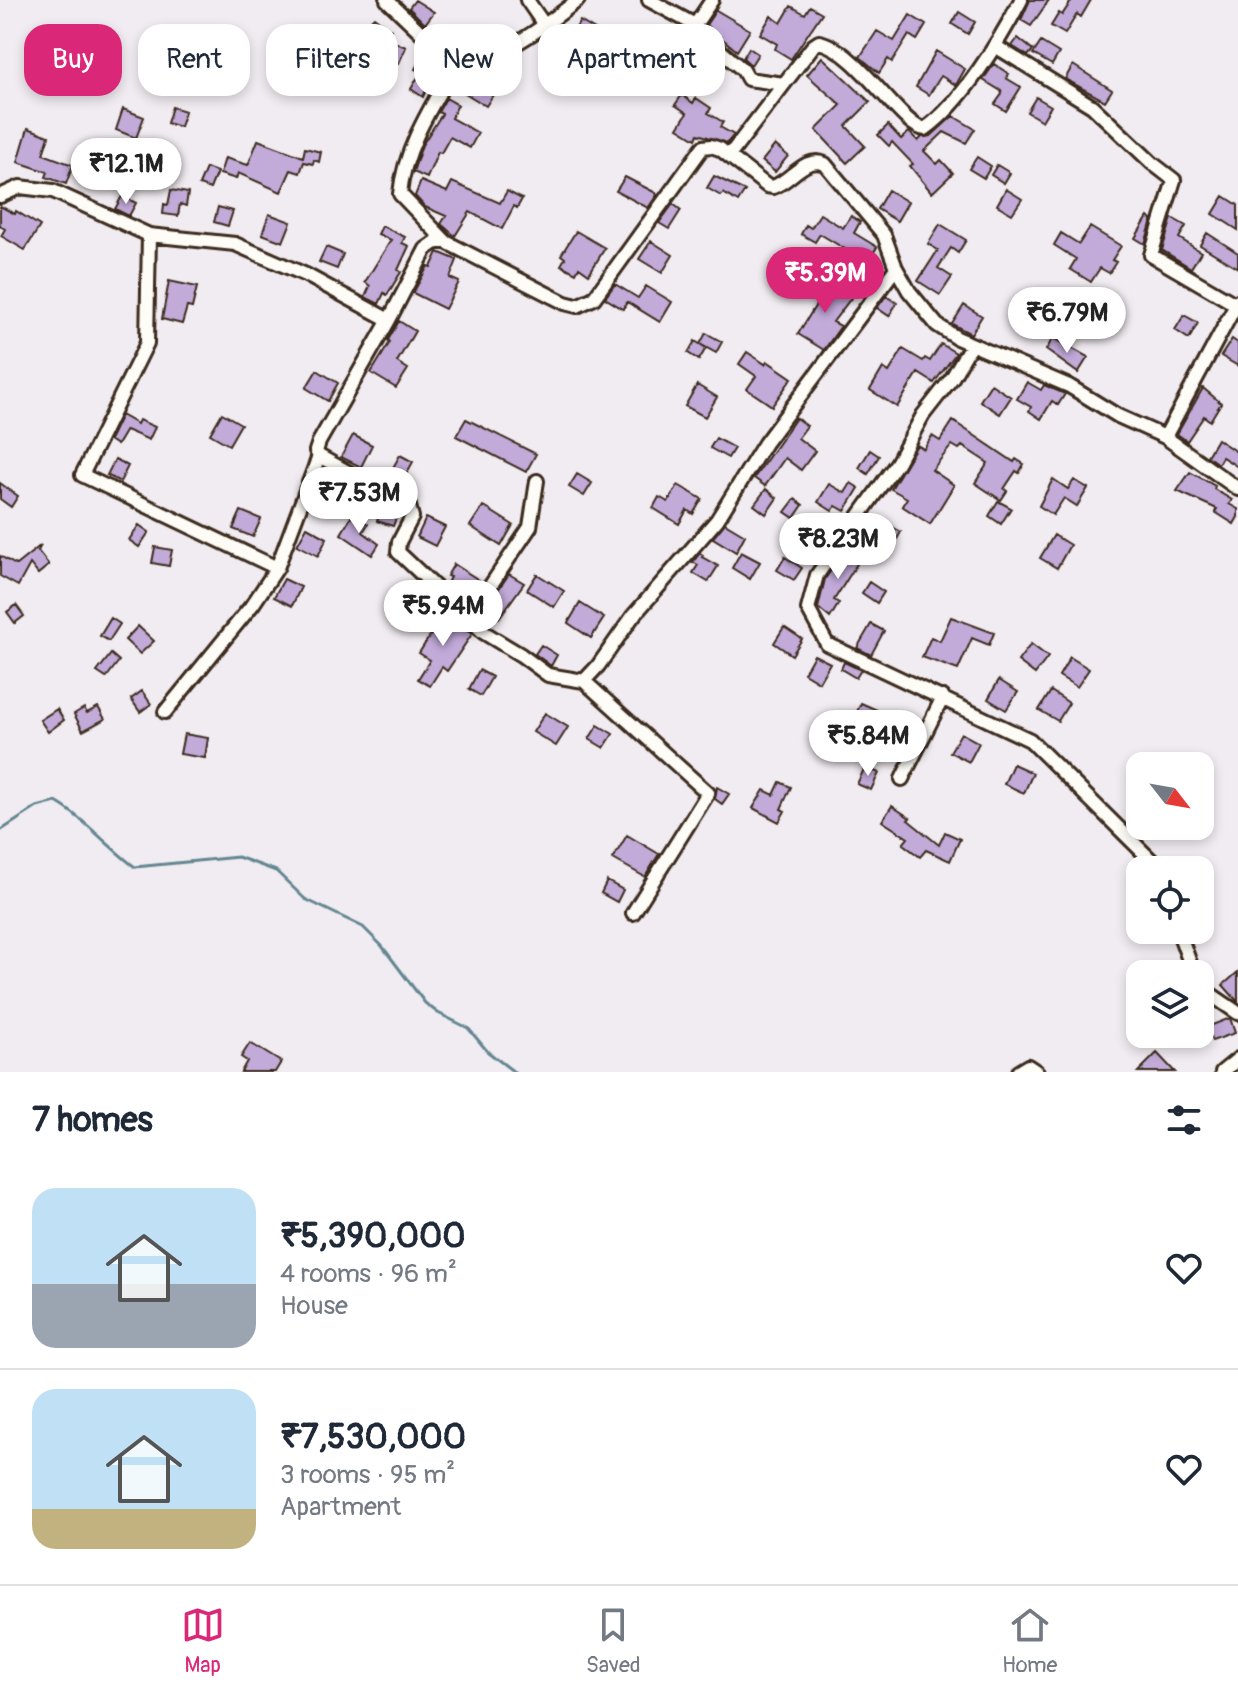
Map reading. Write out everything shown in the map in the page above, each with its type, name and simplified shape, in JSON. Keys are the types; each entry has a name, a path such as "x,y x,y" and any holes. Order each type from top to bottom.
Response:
{"street":[{"path":"387,0 414,26"},
{"path":"527,0 544,24"},
{"path":"548,24 578,0"},
{"path":"649,0 693,24"},
{"path":"696,24 712,0"},
{"path":"729,156 819,42 846,56 915,126 925,129 967,85 995,46 1021,0"},
{"path":"995,46 1092,106 1174,180 1151,255 1237,302 1165,437"},
{"path":"725,55 743,70 748,79 784,84"},
{"path":"438,96 419,130 401,181 400,194 446,242 565,303 583,305 594,298 699,152 711,146 767,186 773,187 810,162 818,161 825,164 884,235 896,268 909,291 937,325 971,345 1069,386 1118,416 1165,437 1238,489"},
{"path":"0,196 14,188 53,191 149,235 216,241 253,250 389,320"},
{"path":"149,235 147,343 82,475 277,568"},
{"path":"446,242 436,242 426,249 316,451 319,456 409,506 412,517 399,542 398,552 468,619 548,675 584,681 708,793 633,913"},
{"path":"584,681 633,616 717,520 765,443 896,268"},
{"path":"971,345 952,378 923,415 897,463 817,575 808,609 827,644 1030,740 1147,856"},
{"path":"165,712 253,604 277,568 319,456"},
{"path":"468,619 530,527 537,481"},
{"path":"902,779 943,697"},
{"path":"1214,997 1238,1013"},
{"path":"1222,1072 1238,1059"},
{"path":"1018,1072 1028,1066 1037,1072"}],"building":[{"path":"415,0 434,12 425,24 409,8"},
{"path":"1030,0 1049,0 1031,26 1021,20"},
{"path":"1072,0 1091,0 1081,17 1077,14 1065,34 1051,26"},
{"path":"791,6 805,14 810,6 822,13 791,59 775,49 777,44 760,34 771,16 781,23"},
{"path":"716,10 750,30 737,51 725,41 725,24 707,24"},
{"path":"959,12 975,22 968,34 952,24"},
{"path":"910,15 926,25 917,40 909,35 892,62 888,59 879,73 860,57 877,31 894,41"},
{"path":"374,17 383,24 367,24"},
{"path":"1018,38 1033,50 1028,56 1012,46"},
{"path":"1041,42 1059,53 1052,65 1033,54"},
{"path":"398,44 406,47 398,63"},
{"path":"749,48 758,54 751,65 743,58"},
{"path":"936,51 965,69 956,85 941,76 929,95 916,87"},
{"path":"822,57 870,102 846,126 865,146 847,163 816,130 841,105 807,75"},
{"path":"994,64 1009,74 1006,78 1021,87 1006,111 995,104 1001,91 983,80"},
{"path":"1073,65 1112,90 1105,101 1065,79"},
{"path":"470,96 492,96 486,106"},
{"path":"681,96 693,103 696,98 711,108 708,113 723,122 720,127 734,135 727,143 698,134 696,139 678,128 687,113 675,105"},
{"path":"1036,97 1051,106 1042,121 1027,112"},
{"path":"446,98 458,105 451,118 478,133 470,148 450,137 441,153 438,152 427,178 413,172 422,145 442,114 438,112"},
{"path":"172,107 185,111 180,127 167,123"},
{"path":"123,109 144,117 136,138 116,130"},
{"path":"953,116 975,129 966,143 944,132 924,151 937,164 941,160 953,173 932,193 910,166 913,164 892,142 889,146 878,135 888,125 901,139 909,132 918,141 931,136"},
{"path":"28,128 49,136 43,154 73,165 66,184 46,177 48,172 18,162"},
{"path":"258,140 303,157 305,148 321,152 319,162 304,162 300,173 291,170 281,192 238,173 236,179 220,174 225,158 248,165"},
{"path":"775,145 788,156 775,172 762,161"},
{"path":"977,157 991,166 984,178 969,169"},
{"path":"154,164 171,170 168,182 150,176"},
{"path":"997,165 1010,173 1004,183 991,175"},
{"path":"206,168 217,172 210,189 199,185"},
{"path":"714,176 745,191 738,202 707,188"},
{"path":"625,177 656,193 648,208 616,191"},
{"path":"421,181 447,192 452,182 500,203 507,191 522,199 517,208 514,206 502,229 470,212 455,236 441,224 446,216 425,207 415,196"},
{"path":"1006,189 1022,199 1012,214 997,205"},
{"path":"171,190 188,193 186,206 180,204 178,216 163,214"},
{"path":"888,190 908,202 897,221 877,209"},
{"path":"122,196 136,203 129,216 115,209"},
{"path":"1224,196 1238,205 1238,230 1213,214"},
{"path":"673,204 681,210 669,229 659,223"},
{"path":"0,206 15,214 16,211 40,226 25,250 1,236 5,229 0,226"},
{"path":"218,207 233,211 228,226 214,222"},
{"path":"269,214 291,222 283,242 262,234"},
{"path":"820,214 843,228 851,216 860,222 854,233 877,247 865,266 848,255 850,252 820,234 815,242 801,234 806,225 811,228"},
{"path":"1148,217 1152,220 1145,244 1135,238"},
{"path":"1172,218 1186,226 1179,238 1201,252 1191,268 1162,250"},
{"path":"940,224 966,240 958,253 951,248 938,268 952,277 940,295 918,281 938,250 928,244"},
{"path":"382,226 405,237 402,243 409,246 398,270 401,272 379,304 365,297 370,286 365,282 391,240 378,234"},
{"path":"1090,227 1121,246 1112,260 1116,262 1109,273 1100,268 1091,282 1070,269 1076,259 1054,245 1061,233 1079,244"},
{"path":"576,231 605,248 589,274 579,267 576,273 561,265 565,258 561,255"},
{"path":"1207,233 1238,253 1238,268 1200,245"},
{"path":"651,241 673,255 662,273 639,259"},
{"path":"326,247 343,254 337,269 319,262"},
{"path":"438,252 457,260 450,278 459,282 445,309 413,293"},
{"path":"821,279 854,294 833,322 841,326 824,350 798,334 822,295 814,290"},
{"path":"169,281 197,287 192,308 187,307 182,324 162,319"},
{"path":"615,284 638,298 646,286 672,302 660,322 627,302 623,309 605,298"},
{"path":"886,296 897,303 889,316 877,308"},
{"path":"964,305 982,316 971,334 952,324"},
{"path":"1184,315 1198,323 1189,339 1175,330"},
{"path":"399,321 415,331 397,362 408,369 396,388 371,373"},
{"path":"706,333 722,342 716,353 700,344"},
{"path":"1053,338 1088,357 1078,373 1046,350"},
{"path":"1232,339 1238,343 1238,366 1221,356"},
{"path":"695,341 706,348 699,360 688,353"},
{"path":"941,344 956,353 934,383 918,373 897,407 870,390 883,368 889,372 903,349 923,361 925,358 930,361"},
{"path":"747,352 792,378 772,406 747,389 756,376 739,364"},
{"path":"317,370 338,383 328,401 306,388"},
{"path":"1027,382 1041,390 1044,385 1065,394 1058,405 1052,401 1041,419 1029,411 1031,407 1017,399"},
{"path":"991,384 1011,397 1000,414 980,401"},
{"path":"697,385 717,397 705,417 685,406"},
{"path":"1203,388 1221,403 1210,421 1204,416 1187,441 1177,434"},
{"path":"222,413 241,424 229,445 210,434"},
{"path":"121,415 137,424 139,420 155,427 149,440 126,430 117,445 109,440"},
{"path":"796,418 807,426 798,438 815,451 801,470 785,458 765,486 754,478"},
{"path":"466,419 536,454 526,472 456,436"},
{"path":"953,421 1014,462 1016,459 1024,464 1004,489 1007,491 1001,500 975,483 988,463 962,446 959,449 952,445 932,470 954,485 930,524 902,506 907,498 891,489 917,445 924,449 932,436 940,441"},
{"path":"353,435 372,445 361,467 341,457"},
{"path":"716,438 734,448 728,458 710,448"},
{"path":"1217,439 1238,453 1238,467 1222,457 1218,464 1207,456"},
{"path":"870,450 879,456 868,474 859,468"},
{"path":"400,455 413,462 403,480 390,473"},
{"path":"115,459 128,466 120,482 107,475"},
{"path":"1190,472 1232,500 1229,504 1238,509 1234,524 1215,512 1217,509 1177,491"},
{"path":"577,474 592,483 584,496 569,487"},
{"path":"1053,479 1068,489 1074,480 1088,488 1077,506 1064,498 1053,515 1039,506"},
{"path":"338,481 354,487 348,503 333,497"},
{"path":"0,483 18,496 11,507 0,499"},
{"path":"851,483 859,488 845,511 836,506 832,511 818,502 829,484 845,493"},
{"path":"678,485 702,499 693,514 687,510 679,524 653,508 659,497 668,502"},
{"path":"766,489 777,498 766,514 754,505"},
{"path":"795,499 803,505 794,518 785,512"},
{"path":"998,501 1011,508 1001,524 989,516"},
{"path":"384,502 399,510 393,526 377,521"},
{"path":"483,506 513,525 501,546 470,526"},
{"path":"241,511 261,519 253,537 233,529"},
{"path":"353,514 368,524 363,532 379,544 372,555 341,534"},
{"path":"426,518 445,527 435,546 417,537"},
{"path":"876,518 901,532 891,550 866,536"},
{"path":"725,523 745,535 736,552 713,538"},
{"path":"139,525 149,532 139,547 129,540"},
{"path":"307,527 327,538 318,556 297,545"},
{"path":"1054,535 1070,545 1057,568 1040,558"},
{"path":"41,545 38,551 49,565 38,574 30,564 18,586 0,576 0,556 16,565"},
{"path":"848,546 862,556 834,600 839,603 830,618 818,608 825,579"},
{"path":"155,547 172,550 169,566 152,563"},
{"path":"741,552 760,562 750,579 732,568"},
{"path":"700,553 718,566 708,582 693,573 698,565 693,562"},
{"path":"785,557 802,568 794,580 777,570"},
{"path":"454,564 482,582 475,592 470,589 464,601 446,585"},
{"path":"509,574 524,583 499,618 485,609"},
{"path":"537,574 564,591 554,607 527,590"},
{"path":"284,579 301,587 292,606 274,597"},
{"path":"869,582 884,592 877,603 862,593"},
{"path":"580,603 604,618 591,638 568,623"},
{"path":"16,605 24,616 15,623 7,612"},
{"path":"444,614 472,634 447,671 442,667 430,686 418,679 430,660 419,653"},
{"path":"951,617 994,633 989,645 972,638 958,670 922,657 931,637 940,641"},
{"path":"111,618 120,624 109,641 100,636"},
{"path":"871,624 884,631 871,655 857,648"},
{"path":"138,626 154,641 140,654 125,640"},
{"path":"784,627 802,639 792,655 774,643"},
{"path":"1031,644 1048,657 1035,674 1018,661"},
{"path":"541,645 557,655 551,666 535,654"},
{"path":"111,654 119,661 106,678 97,672"},
{"path":"814,655 830,663 819,682 804,673"},
{"path":"1070,657 1089,669 1077,687 1059,676"},
{"path":"844,662 861,670 856,678 841,669"},
{"path":"479,670 492,677 481,696 469,689"},
{"path":"999,680 1018,692 1006,710 988,699"},
{"path":"142,691 151,704 140,712 131,699"},
{"path":"1051,691 1069,703 1058,721 1039,710"},
{"path":"861,703 877,710 870,725 854,718"},
{"path":"98,707 105,719 83,731 74,714 84,708 87,713"},
{"path":"57,709 64,720 48,732 40,720"},
{"path":"545,713 568,727 556,746 533,732"},
{"path":"832,713 850,721 842,738 825,730"},
{"path":"598,725 613,734 604,748 589,739"},
{"path":"903,728 911,732 904,746 896,743"},
{"path":"961,733 979,743 969,762 950,752"},
{"path":"184,734 208,738 205,758 180,754"},
{"path":"850,742 866,749 860,762 844,755"},
{"path":"1013,764 1033,773 1024,793 1004,784"},
{"path":"865,767 879,773 871,790 857,784"},
{"path":"780,782 791,787 779,822 753,808 764,790 774,795"},
{"path":"717,787 729,794 722,804 715,799"},
{"path":"892,806 939,845 945,832 960,839 950,861 926,850 920,857 903,844 908,838 882,821"},
{"path":"627,835 659,854 645,877 613,859"},
{"path":"607,881 623,890 617,902 601,893"},
{"path":"1238,972 1238,1002 1223,985"},
{"path":"1230,1018 1235,1033 1214,1040 1214,1024"},
{"path":"250,1043 281,1062 275,1072 241,1072 247,1061 241,1057"},
{"path":"1157,1053 1175,1072 1138,1072"}],"waterway":[{"path":"0,831 37,807 56,802 135,867 238,857 276,871 305,899 363,927 382,946 425,1003 468,1028 488,1052 514,1072"}]}
